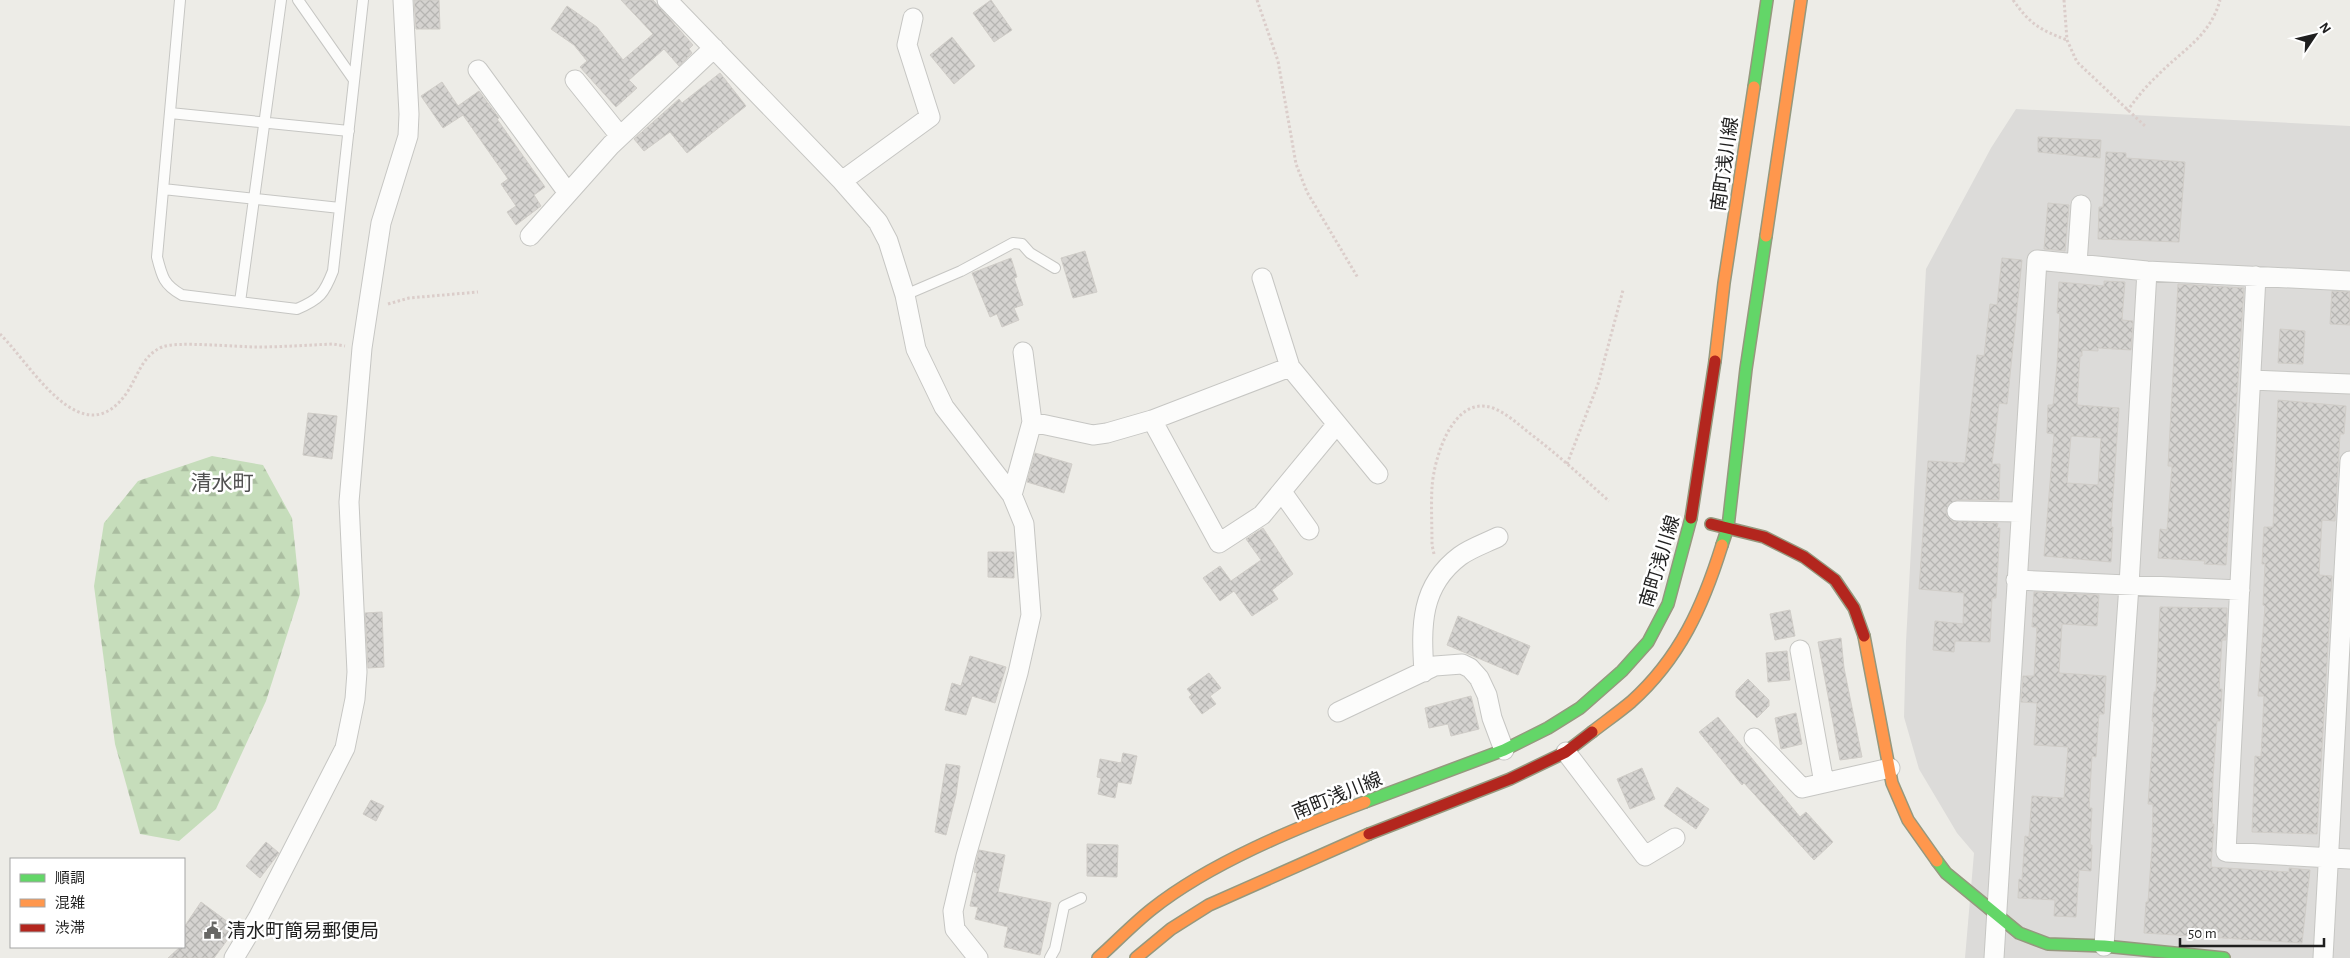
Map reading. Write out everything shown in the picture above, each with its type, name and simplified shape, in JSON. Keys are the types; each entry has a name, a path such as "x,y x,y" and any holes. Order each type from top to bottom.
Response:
{"street":[{"path":"234,958 258,918 308,824 345,748 355,699 357,672 349,502 362,348 381,223 408,136 403,0"},
{"path":"667,0 842,181 878,222 888,241 905,295 916,349 944,407 1012,495 1024,524 1031,615 1018,672 966,856 953,911 955,929 978,958"},
{"name":"南町浅川線","path":"1098,958 1152,909 1192,882 1242,855 1328,816 1504,750 1548,728 1580,708 1622,672 1648,642 1668,604 1690,521 1716,356 1724,283 1767,0"},
{"path":"1136,958 1171,929 1209,905 1386,826 1510,779 1566,752 1632,701 1666,663 1691,626 1708,591 1728,527 1744,389 1801,0"},
{"path":"842,181 930,117 907,46 913,18"},
{"path":"530,236 620,136 714,48"},
{"path":"478,70 568,193"},
{"path":"575,80 620,136"},
{"path":"2077,264 2081,205"},
{"path":"1994,958 2037,260 2148,271 2350,281"},
{"path":"2104,952 2148,271"},
{"path":"2256,276 2226,852 2350,859"},
{"path":"1262,278 1290,367 1378,474"},
{"path":"1012,495 1032,422 1023,352"},
{"path":"1032,422 1093,435 1107,433 1152,420 1290,367"},
{"path":"2251,380 2350,384"},
{"path":"1152,420 1219,543 1262,515 1337,424"},
{"path":"2323,958 2350,461"},
{"path":"1282,492 1309,530"},
{"path":"1957,511 2020,512"},
{"path":"1690,521 1728,527 1764,537 1804,557 1835,580 1854,608 1866,641 1892,783 1908,820 1946,874 1996,915 2019,933 2048,944 2104,952 2224,958"},
{"path":"1424,672 1421,634 1424,611 1439,576 1462,555 1498,537"},
{"path":"2016,580 2240,590"},
{"path":"1800,650 1824,784"},
{"path":"1338,712 1444,664 1462,664 1470,668 1479,678 1487,695 1492,718 1504,750"},
{"path":"1754,738 1802,788 1890,768"},
{"path":"1566,752 1646,856 1675,838"}],"lane":[{"path":"180,0 157,258 161,272 168,287 182,295 297,309 314,302 326,290 333,271 363,0"},
{"path":"240,302 281,0"},
{"path":"298,0 354,80"},
{"path":"170,113 348,131"},
{"path":"164,189 340,208"},
{"path":"905,295 961,270 1013,243 1022,244 1030,253 1055,268"},
{"path":"1050,958 1055,949 1064,906 1081,898"}],"path":[{"path":"1257,0 1278,61 1296,164 1307,192 1358,278"},
{"path":"2013,0 2024,15 2041,30 2067,40"},
{"path":"2064,0 2067,40 2077,62 2146,127"},
{"path":"2127,111 2157,75 2204,34 2216,15 2220,0"},
{"path":"1567,464 1598,384 1623,290"},
{"path":"368,310 409,298 478,292"},
{"path":"0,334 56,398 76,411 97,415 116,408 140,368 150,356 163,346 258,347 334,344 362,348"},
{"path":"1439,576 1432,545 1432,486 1442,446 1450,428 1463,412 1478,406 1493,408 1512,419 1609,501"}],"shaded area":[{"path":"2016,109 2350,126 2350,958 1965,958 1974,853 1957,833 1919,769 1904,717 1906,642 1926,269 1991,148"}],"green space":[{"path":"212,456 263,465 292,518 300,594 266,701 216,809 179,841 140,834 115,744 94,586 104,523 138,481"}],"building":[{"path":"414,0 439,0 440,29 416,29"},
{"path":"621,0 653,0 693,45 689,49 692,53 679,66 664,49 629,80 637,88 616,107 580,67 587,61 574,45 551,29 567,6 597,27 623,60 653,34"},
{"path":"991,0 1012,30 994,42 973,13"},
{"path":"952,37 975,66 954,84 930,55"},
{"path":"720,73 746,106 687,153 670,132 644,151 634,139 679,99 682,103"},
{"path":"442,82 458,106 479,91 545,187 534,195 541,206 516,225 507,212 516,206 501,184 508,179 463,115 443,128 421,96"},
{"path":"2038,137 2101,140 2100,158 2038,152"},
{"path":"2106,152 2126,153 2126,158 2185,162 2179,242 2098,239 2099,207 2103,207"},
{"path":"2048,203 2069,205 2065,251 2044,249"},
{"path":"1085,251 1097,292 1073,298 1061,258"},
{"path":"1011,258 1017,277 1014,278 1023,305 1014,308 1019,320 1002,327 997,314 990,317 972,273"},
{"path":"2002,258 2022,260 2007,404 1999,403 1992,464 2000,464 1999,500 1957,500 1948,505 1946,510 1947,516 1952,521 1998,523 1997,528 2000,528 1996,598 1992,598 1990,642 1955,641 1954,652 1933,650 1935,621 1963,624 1964,593 1919,589 1928,461 1965,463 1977,355 1984,356 1990,304 1997,305"},
{"path":"2104,281 2125,282 2122,320 2133,321 2131,350 2098,348 2098,351 2082,350 2077,405 2119,408 2111,527 2113,527 2111,562 2044,556 2054,434 2047,433 2048,405 2053,405 2057,365 2060,314 2057,313 2059,282 2104,286","holes":["2071,436 2101,438 2098,485 2067,483"]},
{"path":"2178,284 2244,288 2226,565 2204,564 2205,561 2158,558 2160,529 2167,530 2172,466 2168,466"},
{"path":"2332,291 2350,292 2350,325 2330,324"},
{"path":"2280,329 2305,331 2303,364 2278,363"},
{"path":"2278,400 2346,406 2344,434 2340,434 2335,521 2322,520 2319,575 2332,576 2317,834 2252,832 2255,756 2261,757 2264,696 2258,696 2265,606 2263,605 2265,564 2262,564 2264,527 2273,527"},
{"path":"308,413 337,416 332,459 303,455"},
{"path":"1035,453 1072,464 1064,493 1027,482"},
{"path":"1263,528 1293,574 1272,590 1278,599 1252,616 1234,591 1220,601 1203,578 1220,566 1231,581 1261,560 1246,539"},
{"path":"988,552 1014,552 1014,578 988,577"},
{"path":"2034,592 2099,595 2097,626 2062,624 2059,673 2106,676 2104,714 2099,714 2096,757 2092,756 2089,808 2092,808 2091,871 2079,870 2076,917 2054,916 2055,900 2018,898 2019,879 2022,880 2025,836 2029,837 2032,796 2064,798 2068,747 2034,745 2037,703 2021,702 2023,676 2034,676 2037,627 2032,627"},
{"path":"2160,607 2227,608 2226,640 2222,640 2219,689 2222,689 2220,721 2217,721 2213,778 2212,824 2214,824 2211,867 2289,872 2289,868 2310,870 2302,943 2144,933 2152,847 2153,804 2148,804"},
{"path":"1790,610 1795,636 1775,640 1770,614"},
{"path":"382,612 384,667 368,668 365,613"},
{"path":"1458,616 1530,646 1518,675 1447,645"},
{"path":"1841,638 1844,668 1862,757 1840,760 1818,642"},
{"path":"1787,651 1790,680 1768,682 1766,653"},
{"path":"970,656 1006,667 995,703 972,696 966,715 945,710 952,683 961,686"},
{"path":"1209,673 1221,688 1210,696 1216,704 1202,714 1189,697 1192,695 1187,689"},
{"path":"1748,679 1769,700 1769,706 1757,718 1736,697 1736,691"},
{"path":"1471,696 1479,729 1451,736 1448,724 1429,728 1425,708"},
{"path":"1796,713 1802,744 1781,749 1775,718"},
{"path":"1718,717 1800,817 1806,812 1833,842 1814,860 1744,783 1742,785 1699,732"},
{"path":"1123,753 1137,756 1131,784 1118,782 1115,798 1098,794 1101,778 1097,777 1100,759 1121,763"},
{"path":"946,764 960,766 956,795 946,835 935,832"},
{"path":"1642,768 1655,799 1630,809 1617,779"},
{"path":"1677,787 1709,809 1696,829 1664,806"},
{"path":"371,800 384,806 376,821 363,814"},
{"path":"266,842 279,853 260,878 246,866"},
{"path":"1087,844 1118,845 1117,877 1087,876"},
{"path":"979,850 1005,855 998,892 1051,903 1040,955 1004,947 1008,927 975,919 978,907 970,906 977,873 974,872"},
{"path":"201,902 236,928 214,958 168,958 179,948 185,948 185,926"}],"traffic: fast":[{"path":"1754,87 1767,0"},
{"path":"1722,545 1728,527 1746,369 1766,236"},
{"path":"1365,802 1504,750 1548,728 1580,708 1622,671 1648,642 1668,604 1691,518"},
{"path":"1937,861 1946,873 2019,933 2048,944 2104,946 2224,958"}],"traffic: slow":[{"path":"1766,236 1801,0"},
{"path":"1715,361 1724,283 1754,87"},
{"path":"1592,732 1631,702 1648,685 1676,649 1698,610 1722,545"},
{"path":"1864,636 1892,783 1908,820 1937,861"},
{"path":"1098,958 1152,909 1200,877 1254,848 1365,802"},
{"path":"1136,958 1171,929 1209,905 1369,834"}],"traffic: jam":[{"path":"1691,518 1715,361"},
{"path":"1711,524 1764,537 1804,557 1835,580 1854,608 1864,636"},
{"path":"1369,834 1510,779 1566,752 1592,732"}],"place":[{"name":"清水町簡易郵便局","path":"213,930"}],"district":[{"name":"清水町","path":"222,483"}]}
